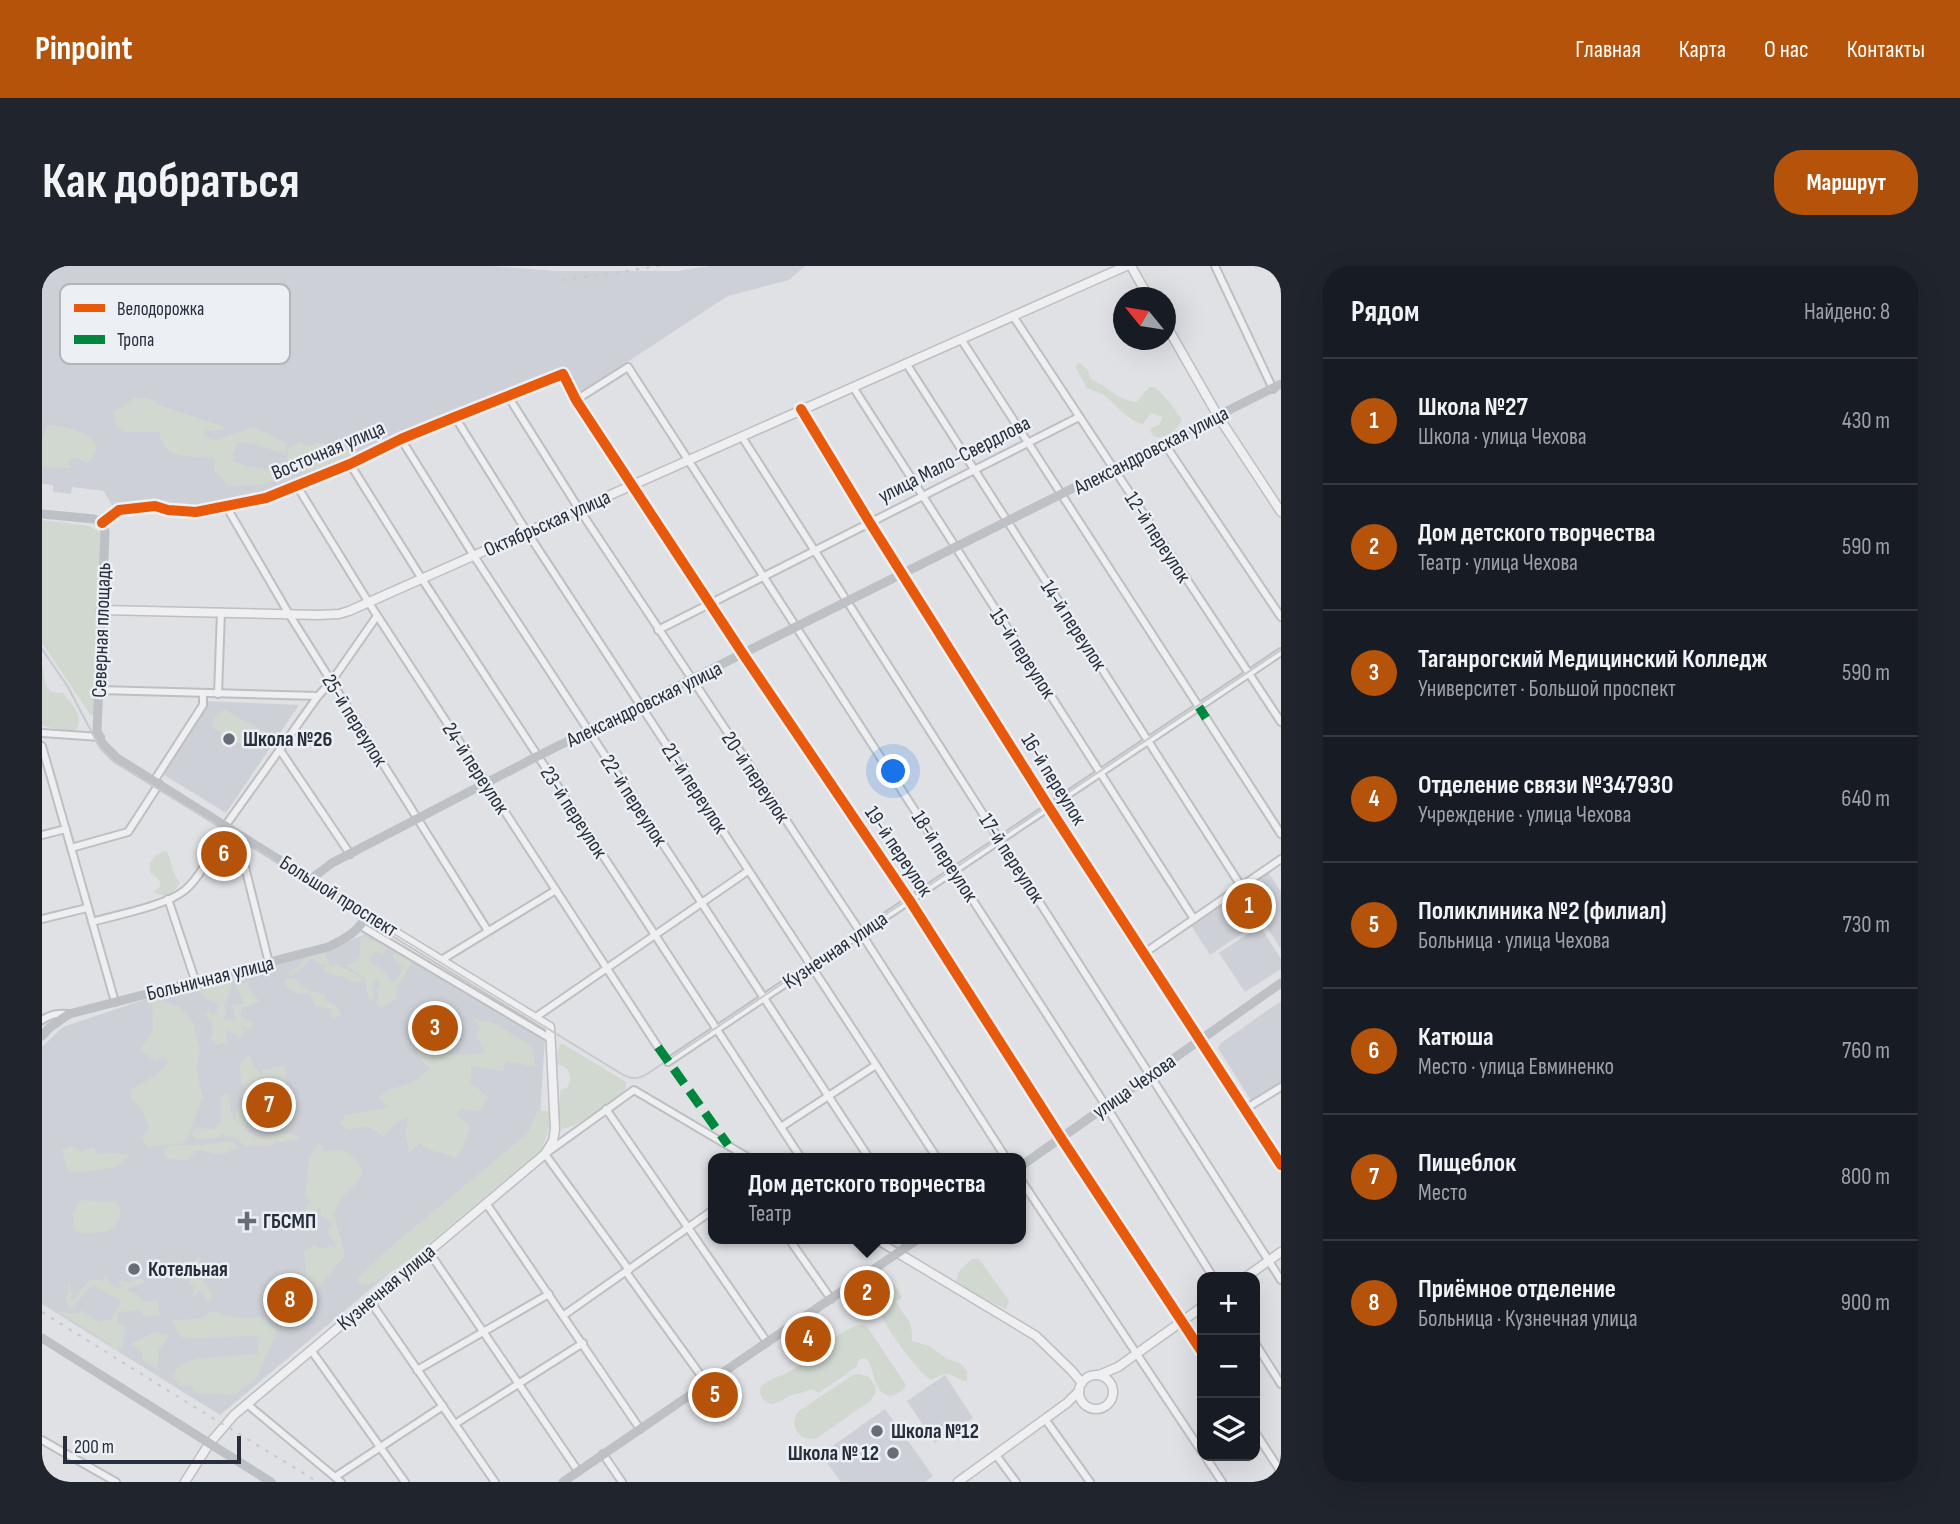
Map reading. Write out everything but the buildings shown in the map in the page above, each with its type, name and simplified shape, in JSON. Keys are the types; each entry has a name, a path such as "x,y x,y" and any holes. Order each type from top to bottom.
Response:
{"main road":[{"name":"Александровская улица","path":"311,879 332,863 486,783 1277,386"},
{"path":"42,514 94,519 102,523"},
{"name":"Северная площадь","path":"100,737 97,731 105,532 102,523"},
{"name":"Большой проспект","path":"100,737 109,752 117,758 224,829 367,915"},
{"name":"Больничная улица","path":"69,1014 328,947 350,936 361,926 367,915"},
{"name":"улица Чехова","path":"1026,1162 1281,983"},
{"path":"42,1036 69,1014"},
{"path":"564,1482 911,1244"},
{"path":"42,1338 271,1482"}],"street":[{"path":"1128,266 1142,287"},
{"name":"Октябрьская улица","path":"102,610 340,614 1128,266"},
{"path":"1215,266 1277,386"},
{"name":"12-й переулок","path":"1013,316 1281,722"},
{"path":"961,339 1199,707"},
{"path":"1176,342 1218,416 1281,512"},
{"name":"14-й переулок","path":"906,363 1241,886"},
{"name":"18-й переулок","path":"576,400 628,367 1106,1106 1210,1272"},
{"name":"19-й переулок","path":"563,374 576,400 910,901 1197,1344"},
{"name":"Восточная улица","path":"102,523 119,510 155,506 196,512 266,498 350,464 401,439 563,374"},
{"name":"15-й переулок","path":"853,387 1194,919"},
{"name":"20-й переулок","path":"508,396 658,630 861,933 1003,1153"},
{"name":"16-й переулок","path":"801,409 1049,807 1281,1165"},
{"name":"21-й переулок","path":"455,417 527,532 934,1153"},
{"name":"улица Мало-Свердлова","path":"658,630 1079,417"},
{"name":"17-й переулок","path":"742,437 1281,1280"},
{"name":"22-й переулок","path":"401,439 474,556 866,1153"},
{"path":"1164,443 1281,617"},
{"name":"23-й переулок","path":"350,464 422,579 798,1153"},
{"name":"24-й переулок","path":"297,486 377,616 658,1047"},
{"name":"25-й переулок","path":"226,506 289,614 488,931"},
{"path":"218,694 221,612"},
{"path":"92,922 169,899 185,890 215,848 224,829 377,616"},
{"name":"Кузнечная улица","path":"668,1062 1281,652"},
{"path":"99,690 318,696"},
{"path":"71,848 128,832 203,705 203,693"},
{"path":"1206,718 1281,834"},
{"path":"42,733 100,737"},
{"path":"42,746 115,1002"},
{"path":"280,750 349,854"},
{"path":"42,835 65,829"},
{"path":"224,829 225,839 242,855 269,962"},
{"path":"1143,954 1281,859"},
{"path":"536,1017 748,871"},
{"path":"443,960 556,890"},
{"path":"169,899 195,981"},
{"path":"42,919 88,908"},
{"name":"Большой проспект","path":"367,915 536,1017 550,1027 551,1040"},
{"name":"Большой проспект","path":"361,926 551,1040"},
{"name":"Больничная улица","path":"42,1020 50,1015 69,1014"},
{"path":"551,1040 555,1129 553,1141 545,1154 707,1384"},
{"path":"781,1127 876,1065"},
{"path":"1245,1109 1281,1087"},
{"name":"Кузнечная улица","path":"185,1482 209,1444 234,1415 545,1154 630,1091 637,1091 734,1149"},
{"path":"606,1109 767,1342"},
{"path":"555,1129 561,1136 570,1136"},
{"path":"734,1149 734,1153"},
{"path":"734,1149 741,1153"},
{"path":"1026,1188 1197,1445"},
{"path":"486,1203 565,1315 640,1429"},
{"path":"565,1315 708,1214"},
{"path":"792,1244 831,1299"},
{"path":"883,1244 1036,1336 1083,1384 1083,1403"},
{"path":"429,1252 578,1471"},
{"path":"1252,1272 1281,1252"},
{"path":"417,1370 549,1294"},
{"path":"370,1301 495,1482"},
{"path":"958,1482 1067,1403 1083,1384 1118,1367 1197,1310"},
{"path":"455,1424 583,1343"},
{"path":"311,1350 405,1482"},
{"path":"1260,1351 1281,1384"},
{"path":"1110,1382 1118,1367"},
{"path":"1067,1403 1083,1403 1095,1409 1104,1407 1112,1397 1113,1388 1110,1382 1099,1375"},
{"path":"247,1404 338,1479 443,1406"},
{"path":"1045,1419 1090,1482"},
{"path":"42,1440 116,1482"},
{"path":"1260,1440 1281,1472"},
{"path":"603,1454 622,1482"},
{"path":"996,1455 1016,1482"},
{"path":"1208,1461 1222,1482"}],"shaded area":[{"path":"42,266 494,266 556,271 678,271 709,266 805,266 789,280 728,296 580,393 563,369 276,492 190,506 143,501 114,509 104,491 72,487 71,494 53,492 53,485 42,484"},
{"path":"1078,362 1087,369 1091,379 1131,401 1137,402 1149,387 1155,387 1182,420 1170,434 1153,436 1150,430 1159,425 1163,417 1151,413 1143,424 1132,419 1104,395 1087,388 1076,368"},
{"path":"135,398 149,398 159,405 222,426 224,430 207,430 203,435 210,439 216,440 253,427 287,443 284,454 256,444 237,442 233,454 234,462 247,466 266,469 287,467 288,448 300,442 309,446 319,443 343,451 352,447 357,452 328,466 294,472 259,485 229,486 214,471 215,459 173,453 162,442 159,432 123,432 115,424 114,412"},
{"path":"48,425 69,428 88,436 97,446 94,457 87,463 76,458 69,459 69,468 42,467 42,438"},
{"path":"42,520 90,526 103,535 95,717 90,714 42,643"},
{"path":"42,664 48,688 56,693 63,693 76,710 79,719 77,729 68,731 42,726"},
{"name":"Школа №26","path":"206,701 299,705 226,813 161,773"},
{"path":"225,710 265,732 263,747 253,751 214,729 215,716"},
{"path":"166,851 180,882 171,893 161,895 154,891 160,887 160,881 150,872 150,863 156,855"},
{"path":"1268,872 1281,892 1281,949 1262,920 1210,955 1190,924"},
{"path":"1260,926 1281,959 1281,969 1245,992 1219,953"},
{"name":"ГБСМП","path":"370,932 545,1036 538,1149 220,1415 42,1304 42,1047 63,1027 152,997 330,949"},
{"path":"361,937 389,945 382,954 375,951 369,962 384,970 392,982 403,968 393,957 397,949 406,958 414,959 397,987 396,999 380,1008 376,1002 380,986 378,978 373,985 373,1001 368,998 365,978 346,965 355,962 360,954"},
{"path":"310,952 325,953 330,966 338,965 365,980 352,982 323,971 326,964 316,963 313,958 292,976 289,974"},
{"path":"250,972 231,983 224,1006 227,1012 223,1019 236,1021 232,1005 243,1004 237,986 249,981 247,986 260,1001 242,1008 240,1017 254,1023 250,1030 241,1025 244,1033 240,1037 226,1030 227,1042 217,1045 210,1038 213,1033 211,1025 214,1025 205,1015 209,1011 211,1015 217,1013 217,1004 205,998 197,988"},
{"path":"285,978 294,979 308,990 325,995 325,1001 336,1005 342,1016 332,1018 331,1009 315,1006 310,994 299,994 287,988"},
{"path":"152,997 180,1007 193,1022 200,1051 196,1069 203,1097 185,1143 147,1147 141,1139 149,1127 141,1108 131,1098 130,1090 155,1076 168,1063 163,1056 155,1061 140,1049 153,1030"},
{"path":"1281,1001 1281,1084 1252,1102 1218,1048 1221,1043"},
{"path":"472,1018 494,1023 531,1046 536,1067 506,1061 503,1071 471,1066 471,1083 488,1097 481,1111 461,1109 456,1115 470,1126 466,1141 456,1158 432,1151 419,1143 410,1153 405,1133 408,1117 397,1122 383,1137 371,1128 348,1130 341,1124 344,1116 389,1107 378,1098 386,1091 414,1082 430,1069 418,1057 417,1046 431,1035 453,1055 486,1053 476,1035 480,1027"},
{"path":"560,1044 626,1082 625,1090 603,1107 577,1124 562,1129 559,1116 560,1094 561,1090 568,1087 570,1079 567,1069 556,1064"},
{"path":"249,1055 261,1074 261,1071 285,1065 287,1085 268,1079 252,1088 251,1109 245,1126 248,1132 259,1138 272,1134 294,1134 300,1139 275,1141 272,1145 244,1146 238,1139 222,1134 218,1138 194,1139 192,1134 196,1128 213,1129 221,1123 221,1097 228,1093 235,1122 237,1109 244,1102 241,1097 245,1088 241,1083 240,1063"},
{"path":"538,1110 549,1111 549,1127 542,1149 410,1259 376,1282 364,1285 359,1283 357,1278 387,1250 528,1133"},
{"path":"233,1141 238,1147 222,1155 197,1150 187,1160 166,1159 164,1151 171,1145"},
{"path":"320,1142 324,1151 344,1150 358,1162 363,1172 342,1197 334,1214 345,1256 309,1294 301,1289 307,1280 304,1252 315,1245 321,1249 336,1245 328,1233 331,1222 321,1216 320,1206 304,1229 296,1225 301,1212 311,1202 305,1197 309,1158"},
{"path":"73,1146 80,1151 95,1147 96,1155 131,1155 116,1167 85,1172 68,1171 62,1150"},
{"path":"79,1201 104,1203 116,1201 121,1212 115,1228 89,1233 74,1230 73,1212"},
{"path":"197,1257 201,1259 201,1278 212,1293 211,1302 206,1301 204,1294 199,1291 194,1296 196,1286 193,1287 189,1283 191,1279 183,1279 188,1274 184,1269 180,1273 182,1263 196,1261"},
{"path":"972,1259 979,1259 1009,1301 1006,1309 980,1297 956,1281 960,1270"},
{"path":"105,1276 114,1287 120,1289 119,1280 132,1283 132,1279 143,1279 144,1283 130,1287 128,1291 137,1294 143,1302 157,1300 160,1315 143,1317 141,1310 118,1312 118,1325 126,1326 121,1349 113,1350 109,1343 59,1312 79,1314 81,1310 100,1322 112,1319 121,1301 93,1285 70,1309 66,1300 68,1280 72,1301 89,1280 101,1280 105,1283"},
{"path":"894,1284 902,1298 896,1301 909,1322 912,1341 929,1346 947,1359 960,1363 967,1371 967,1381 946,1374 931,1380 908,1356 884,1321 876,1303"},
{"path":"212,1311 237,1317 262,1317 277,1331 256,1379 234,1395 197,1393 191,1386 181,1387 172,1376 179,1365 200,1358 258,1354 259,1337 181,1337 171,1320 201,1319"},
{"path":"859,1325 866,1325 906,1385 901,1392 890,1396 882,1393 866,1358 860,1359 856,1367 819,1393 812,1389 772,1404 763,1399 760,1389 765,1383 787,1373 840,1334"},
{"path":"155,1332 170,1335 159,1349 157,1369 142,1360 142,1353 131,1344"},
{"path":"853,1375 869,1377 875,1386 876,1392 870,1401 817,1438 805,1438 797,1432 794,1422 799,1411"},
{"path":"945,1375 973,1418 935,1443 907,1401"},
{"name":"Школа №12","path":"885,1409 933,1476 925,1482 841,1482 821,1454"}],"tram line":[{"path":"42,649 68,687 100,748 114,762 620,1073 634,1078 647,1074 1281,650"}],"railway":[{"path":"563,280 659,266"},
{"path":"42,1312 318,1482"}],"marked path":[{"path":"1199,707 1206,718"},
{"path":"658,1047 728,1145"}],"cycle path":[{"path":"102,523 119,510 155,506 196,512 266,498 350,464 401,439 563,374 576,400 910,901 1197,1344"},
{"path":"801,409 1050,809 1281,1165"}],"place":[{"name":"Школа №26","path":"229,739"},
{"name":"Катюша","path":"224,854"},
{"name":"Школа №27","path":"1249,906"},
{"name":"Таганрогский Медицинский Колледж","path":"435,1028"},
{"name":"Пищеблок","path":"269,1105"},
{"name":"ГБСМП","path":"247,1221"},
{"name":"Котельная","path":"134,1269"},
{"name":"Дом детского творчества","path":"867,1293"},
{"name":"Приёмное отделение","path":"290,1300"},
{"name":"Отделение связи №347930","path":"808,1339"},
{"name":"Поликлиника №2 (филиал)","path":"715,1395"},
{"name":"Школа №12","path":"877,1431"},
{"name":"Школа № 12","path":"893,1453"}]}
